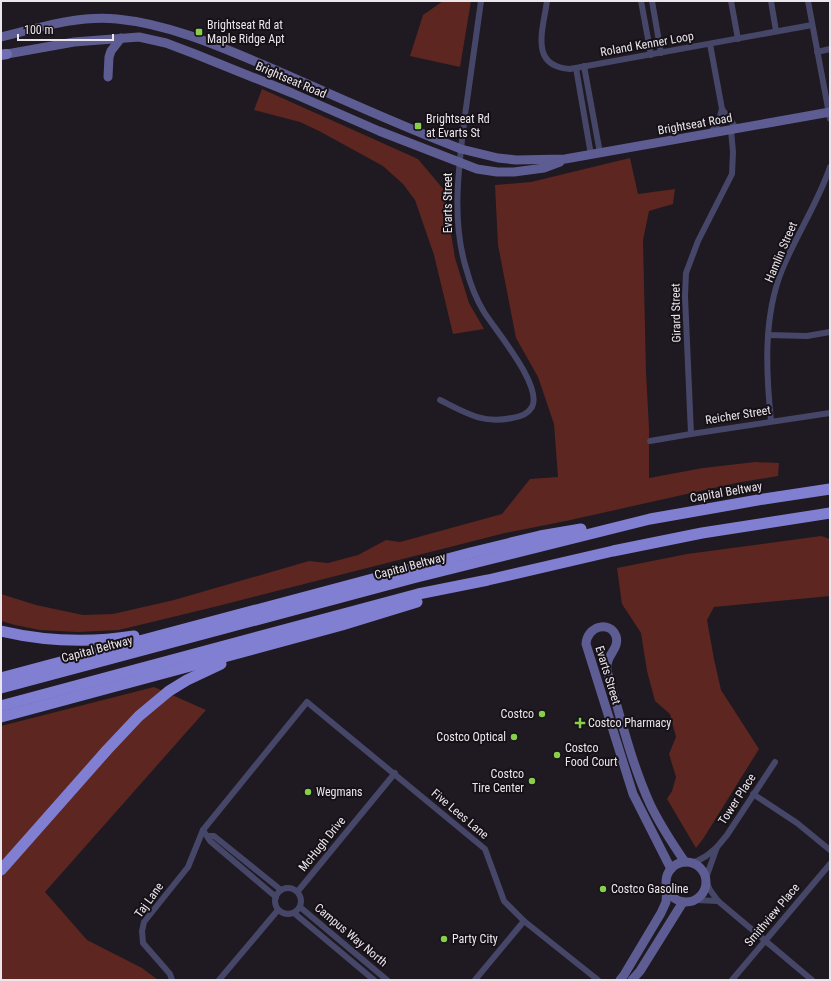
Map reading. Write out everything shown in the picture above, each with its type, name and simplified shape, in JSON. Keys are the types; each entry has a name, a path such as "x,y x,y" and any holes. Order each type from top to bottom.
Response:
{"highway":[{"name":"Capital Beltway","path":"1,688 413,578 650,519 830,489"},
{"path":"1,706 418,594 488,580 628,548 768,522 830,513"},
{"path":"1,678 462,555 540,536 650,519"},
{"path":"1,717 342,625 488,580"},
{"path":"1,631 48,638 98,640 119,639 188,628"},
{"path":"1,870 107,750 153,703 204,671 260,647"}],"street":[{"name":"Evarts Street","path":"440,400 484,420 518,417 531,409 534,402 533,390 527,376 483,311 466,269 460,243 457,217 461,149 481,1"},
{"name":"Roland Kenner Loop","path":"547,1 542,43 543,53 546,60 559,68 576,68 812,25"},
{"path":"641,1 651,55"},
{"path":"652,1 661,53"},
{"path":"731,1 738,39"},
{"path":"771,1 776,31"},
{"path":"808,1 830,114"},
{"name":"Brightseat Road","path":"1,37 58,24 102,18 127,20 164,27 229,50 461,149 498,158 565,159 734,129 830,114"},
{"name":"Brightseat Road","path":"3,55 74,42 139,37 190,52 477,169 507,173 544,168 565,159"},
{"path":"108,76 111,50 121,38"},
{"path":"710,44 722,109 734,129"},
{"path":"817,52 830,49"},
{"path":"584,66 596,154"},
{"path":"576,68 596,154"},
{"path":"710,134 718,124 722,109"},
{"name":"Girard Street","path":"691,434 685,296 686,273 698,241 732,174 734,129"},
{"name":"Hamlin Street","path":"771,421 767,365 768,335 775,295 782,272 830,167"},
{"path":"768,335 807,336 830,332"},
{"name":"Reicher Street","path":"650,441 830,413"},
{"name":"Evarts Street","path":"671,869 633,794 586,644 586,637 589,633 599,627 611,629 615,635 615,648 607,660 607,671 632,756 650,803 661,826 688,862"},
{"name":"Five Lees Lane","path":"204,830 307,702 395,773 485,849 504,901 524,921 598,980"},
{"name":"Tower Place","path":"688,862 699,861 717,847 727,835 775,762"},
{"name":"McHugh Drive","path":"298,891 395,773"},
{"path":"753,794 797,823 830,850"},
{"path":"204,830 210,841 276,897"},
{"name":"Taj Lane","path":"172,980 170,974 143,942 142,931 144,922 188,867 204,830"},
{"path":"208,836 214,836 281,890"},
{"name":"Tower Place","path":"706,880 717,847"},
{"path":"620,980 661,913 666,902 667,875 671,869 678,864 688,862 700,868 710,890 718,900 812,980"},
{"name":"Smithview Place","path":"732,980 830,864"},
{"path":"695,900 702,894 706,885 706,880"},
{"path":"289,887 298,891 302,899 300,907 294,913 286,914 278,910 275,904 276,897 281,890 289,887"},
{"path":"667,887 671,895 683,902 695,900 718,900"},
{"path":"632,980 640,971 683,902"},
{"name":"Campus Way North","path":"300,907 387,980"},
{"path":"219,980 278,910"},
{"name":"Campus Way North","path":"294,913 374,980"},
{"path":"476,980 524,921"}],"shaded area":[{"path":"443,1 471,1 460,67 410,56 423,15"},
{"path":"262,89 418,159 444,190 455,258 469,303 484,329 453,334 434,255 415,200 403,184 383,166 319,131 300,122 254,110"},
{"path":"630,158 638,194 675,189 673,204 649,211 643,240 646,372 649,428 649,478 703,468 755,462 779,463 778,476 736,483 505,533 119,630 78,632 40,630 1,621 1,594 36,605 83,615 113,614 174,600 309,561 328,563 358,555 386,540 400,542 502,514 530,479 558,477 554,424 538,377 516,338 498,245 495,185 531,182"},
{"path":"821,536 830,539 830,596 714,607 707,620 721,690 759,749 696,848 667,799 672,791 676,777 669,754 676,737 670,714 655,701 647,671 641,633 622,604 617,568 687,554"},
{"path":"154,687 206,710 45,892 87,940 142,968 158,980 1,980 1,726"}],"place":[{"name":"Brightseat Rd at Maple Ridge Apt","path":"199,32"},
{"name":"Brightseat Rd at Evarts St","path":"418,126"},
{"name":"Costco","path":"542,714"},
{"name":"Costco Pharmacy","path":"580,723"},
{"name":"Costco Optical","path":"514,737"},
{"name":"Costco Food Court","path":"557,755"},
{"name":"Costco Tire Center","path":"532,781"},
{"name":"Wegmans","path":"308,792"},
{"name":"Costco Gasoline","path":"603,889"},
{"name":"Party City","path":"444,939"}]}
